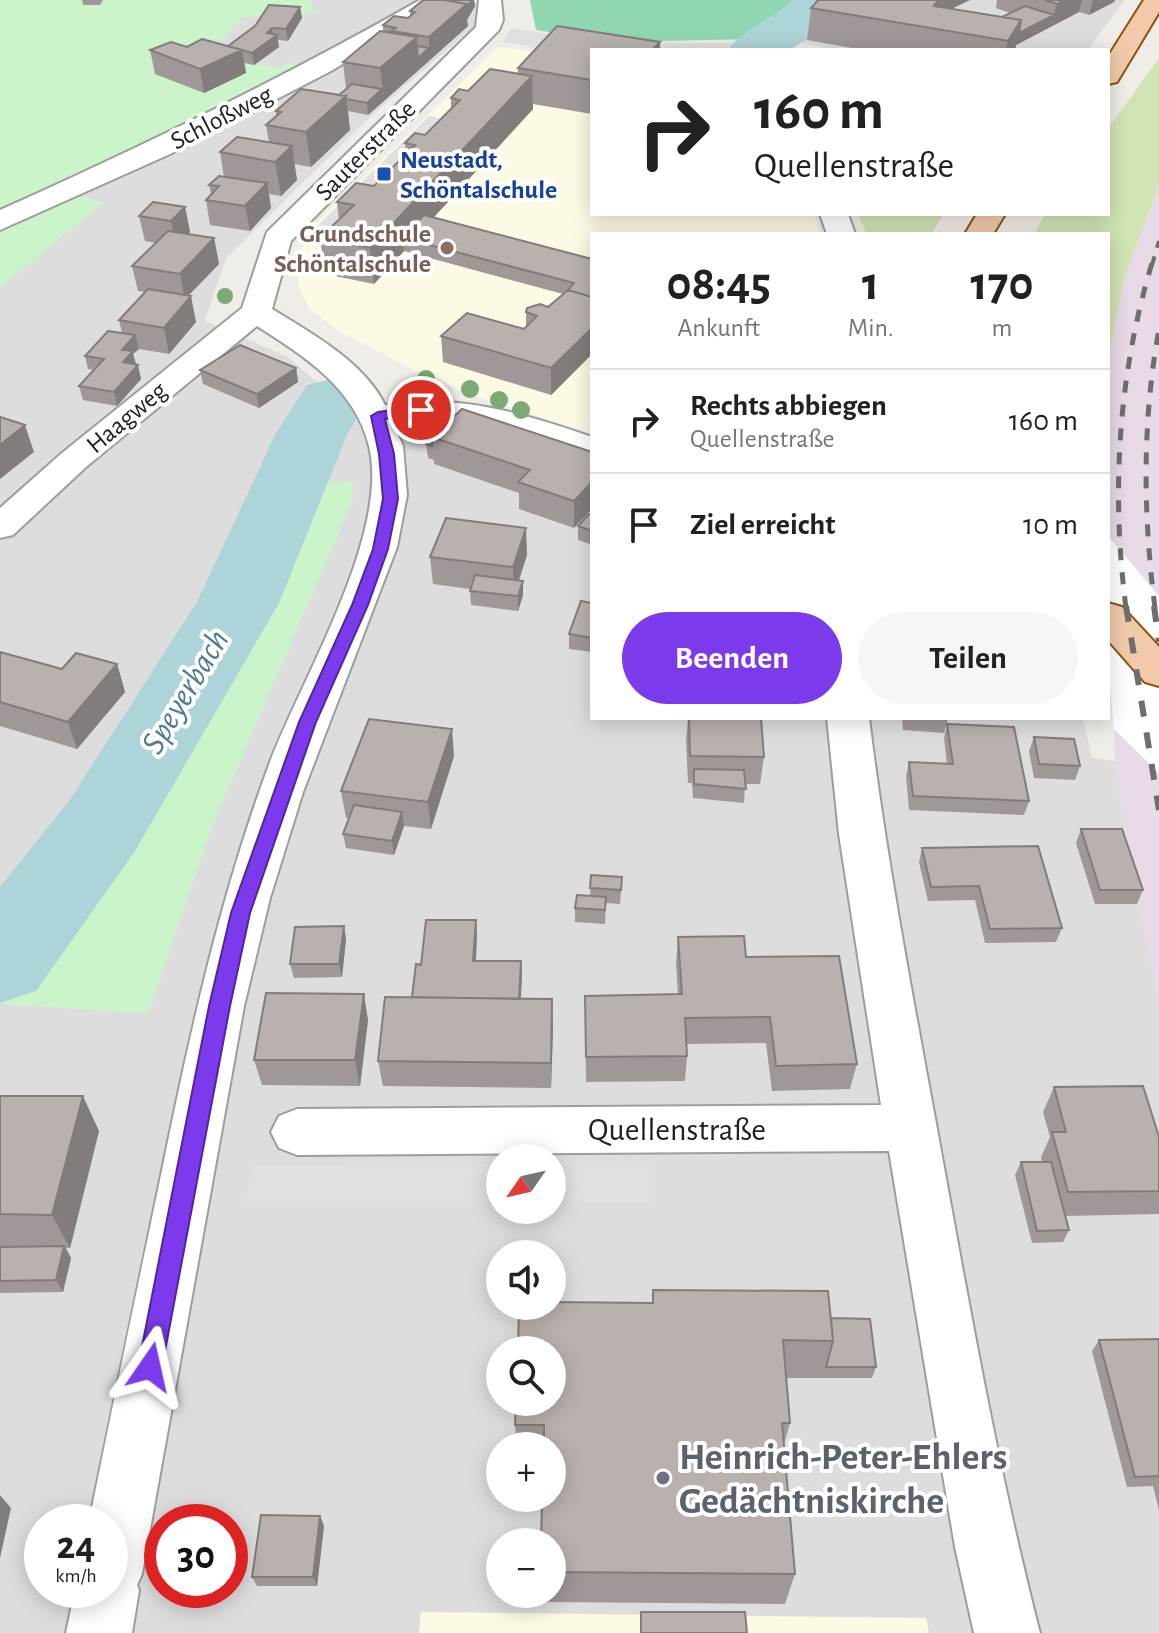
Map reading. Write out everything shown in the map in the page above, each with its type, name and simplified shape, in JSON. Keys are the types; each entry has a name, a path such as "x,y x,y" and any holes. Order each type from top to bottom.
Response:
{"main road":[{"path":"1110,74 1153,0"},
{"path":"1110,618 1159,672"}],"street":[{"name":"Schloßweg","path":"0,221 173,142 322,66 436,0"},
{"name":"Sauterstraße","path":"256,312 277,238 487,30 491,20 490,0"},
{"path":"124,1504 220,1006 241,913 307,722 360,605 380,549 391,499 387,454 378,416 340,367 308,341 256,312"},
{"name":"Haagweg","path":"0,527 108,432 256,312"},
{"path":"378,416 421,410 455,411 497,419 590,447"},
{"path":"848,720 861,834 955,1383 986,1547 1007,1633"},
{"name":"Quellenstraße","path":"297,1132 912,1128"},
{"path":"99,1633 104,1608"}],"shaded area":[{"path":"258,0 430,0 477,4 475,25 369,118 226,258 205,321 288,357 320,385 340,417 590,443 590,720 1083,720 1092,758 1115,761 1129,860 1159,997 1159,1633 0,1633 0,238"},
{"path":"834,0 1125,0 1089,48 829,48 793,42 838,1"},
{"path":"511,28 610,43 745,43 739,48 590,48 590,56 502,42"},
{"name":"Grundschule Schöntalschule","path":"498,47 590,59 590,216 815,216 820,232 590,232 590,433 478,397 416,371 338,331 310,309 299,288 297,263 307,232"},
{"path":"429,116 449,120 334,235 312,231"},
{"path":"1159,184 1159,596 1110,538 1110,351 1123,283"},
{"path":"1114,729 1159,773 1159,997 1129,860 1115,761"},
{"path":"649,1163 651,1202 566,1203 566,1164"},
{"path":"486,1164 486,1203 246,1205 253,1166"},
{"path":"421,1612 926,1618 929,1633 419,1633"}],"green space":[{"path":"0,0 309,0 315,14 242,17 207,57 278,68 290,63 307,69 212,110 59,192 104,202 0,287"},
{"path":"530,0 796,0 755,39 610,42 536,30"},
{"path":"1159,58 1159,184 1123,283 1110,351 1110,232 1035,232 1044,216 1110,216 1110,126"},
{"path":"859,216 943,216 932,232 866,232"},
{"path":"305,479 354,483 352,502 215,819 148,1013 0,1004 0,998 151,775 256,604"}],"pier":[{"path":"1110,538 1159,596 1159,773 1114,729 1110,687"}],"building":[{"path":"423,0 467,4 429,37 392,31 396,28 383,25 394,16 408,18 415,12 410,11"},
{"path":"444,0 471,0 467,9 467,4"},
{"path":"818,0 938,0 934,6 1021,20 1008,41 811,8"},
{"path":"269,5 300,7 286,29 272,28 267,33 277,35 252,53 228,46 255,26"},
{"path":"1025,6 1054,15 1019,33 1021,20 1002,17"},
{"path":"557,26 660,42 654,48 590,48 590,80 518,68"},
{"path":"380,31 417,37 380,68 343,62"},
{"path":"202,39 242,50 200,69 150,50 171,42 187,47"},
{"path":"417,46 429,48 418,58"},
{"path":"490,69 532,76 370,248 320,238 354,205 337,202 356,183 374,186 415,145 405,143 415,133 425,135 460,100 451,98 459,89 468,91"},
{"path":"352,84 382,89 367,103 339,95"},
{"path":"301,89 346,96 306,132 266,125 281,112 276,111"},
{"path":"237,137 292,146 275,162 220,152"},
{"path":"219,176 267,183 245,206 206,200 219,186 209,185"},
{"path":"153,202 185,207 171,221 139,216"},
{"path":"424,215 590,258 590,296 568,290 574,283 403,238"},
{"path":"168,231 214,238 180,274 132,266"},
{"path":"148,289 191,296 164,328 119,320"},
{"path":"568,290 590,296 590,330 551,368 441,336 467,313 524,329 537,316 526,312 527,308 540,304 548,307"},
{"path":"108,331 135,335 122,350 133,351 123,362 138,365 114,392 79,386 104,359 85,356"},
{"path":"240,345 296,368 257,394 200,370"},
{"path":"462,409 590,451 590,484 574,501 518,482 530,470 432,437"},
{"path":"0,417 25,425 0,445"},
{"path":"447,417 452,419 432,437 432,446 426,444 435,424"},
{"path":"589,514 590,514 590,530 578,526"},
{"path":"446,518 526,528 513,567 430,557"},
{"path":"475,575 523,581 518,596 470,591"},
{"path":"581,601 590,603 590,638 569,634"},
{"path":"0,652 62,669 76,653 117,664 68,722 0,702"},
{"path":"369,719 452,729 428,802 341,791"},
{"path":"689,720 761,720 764,757 690,756"},
{"path":"947,724 1014,727 1029,801 913,796 909,762 953,764"},
{"path":"1034,737 1074,739 1080,766 1039,764"},
{"path":"694,769 744,770 746,789 694,784"},
{"path":"354,805 402,812 392,841 343,834"},
{"path":"1081,829 1122,829 1143,890 1100,890"},
{"path":"1038,846 1062,928 990,929 979,886 931,887 922,848"},
{"path":"591,875 622,877 621,890 590,888"},
{"path":"577,895 606,897 605,910 575,908"},
{"path":"426,920 476,920 473,961 521,961 519,999 412,997 416,964 421,965"},
{"path":"344,926 339,964 290,964 295,927"},
{"path":"744,936 746,957 839,956 857,1064 776,1066 770,1017 685,1018 687,1056 586,1057 585,996 682,994 678,937"},
{"path":"266,993 364,994 355,1060 254,1060"},
{"path":"385,997 552,999 551,1063 378,1061"},
{"path":"1143,1086 1159,1137 1159,1191 1068,1192 1052,1132 1066,1132 1054,1087"},
{"path":"0,1096 83,1096 52,1215 0,1214"},
{"path":"1021,1162 1051,1162 1069,1230 1037,1231"},
{"path":"64,1246 56,1280 0,1281 0,1247"},
{"name":"Heinrich-Peter-Ehlers Gedächtniskirche","path":"653,1290 828,1291 833,1341 783,1340 790,1423 782,1423 795,1574 566,1572 566,1528 541,1528 542,1512 566,1512 566,1432 544,1432 544,1425 515,1425 515,1416 566,1416 566,1336 518,1336 519,1320 566,1320 566,1302 653,1303"},
{"path":"831,1318 870,1319 876,1367 826,1367 833,1341"},
{"path":"1159,1339 1159,1476 1135,1477 1099,1340"},
{"path":"261,1515 320,1516 313,1577 252,1577"},
{"path":"641,1612 745,1612 747,1633 641,1633"}],"waterway":[{"name":"Speyerbach","path":"757,48 799,22 821,0"},
{"name":"Speyerbach","path":"0,962 102,826 238,603 311,435 332,400"}],"railway":[{"path":"1152,265 1159,241"},
{"path":"1126,608 1119,521 1121,434 1131,348 1152,263"},
{"path":"1155,608 1148,538 1146,468 1153,364 1159,329"},
{"path":"1126,606 1159,810"},
{"path":"1154,606 1159,642"}],"place":[{"name":"Neustadt, Schöntalschule","path":"384,174"},
{"name":"Grundschule Schöntalschule","path":"447,248"},
{"name":"Heinrich-Peter-Ehlers Gedächtniskirche","path":"663,1478"}],"route":[{"path":"150,1367 241,913 307,722 360,605 380,549 391,499 387,454 378,416 421,410"}]}
